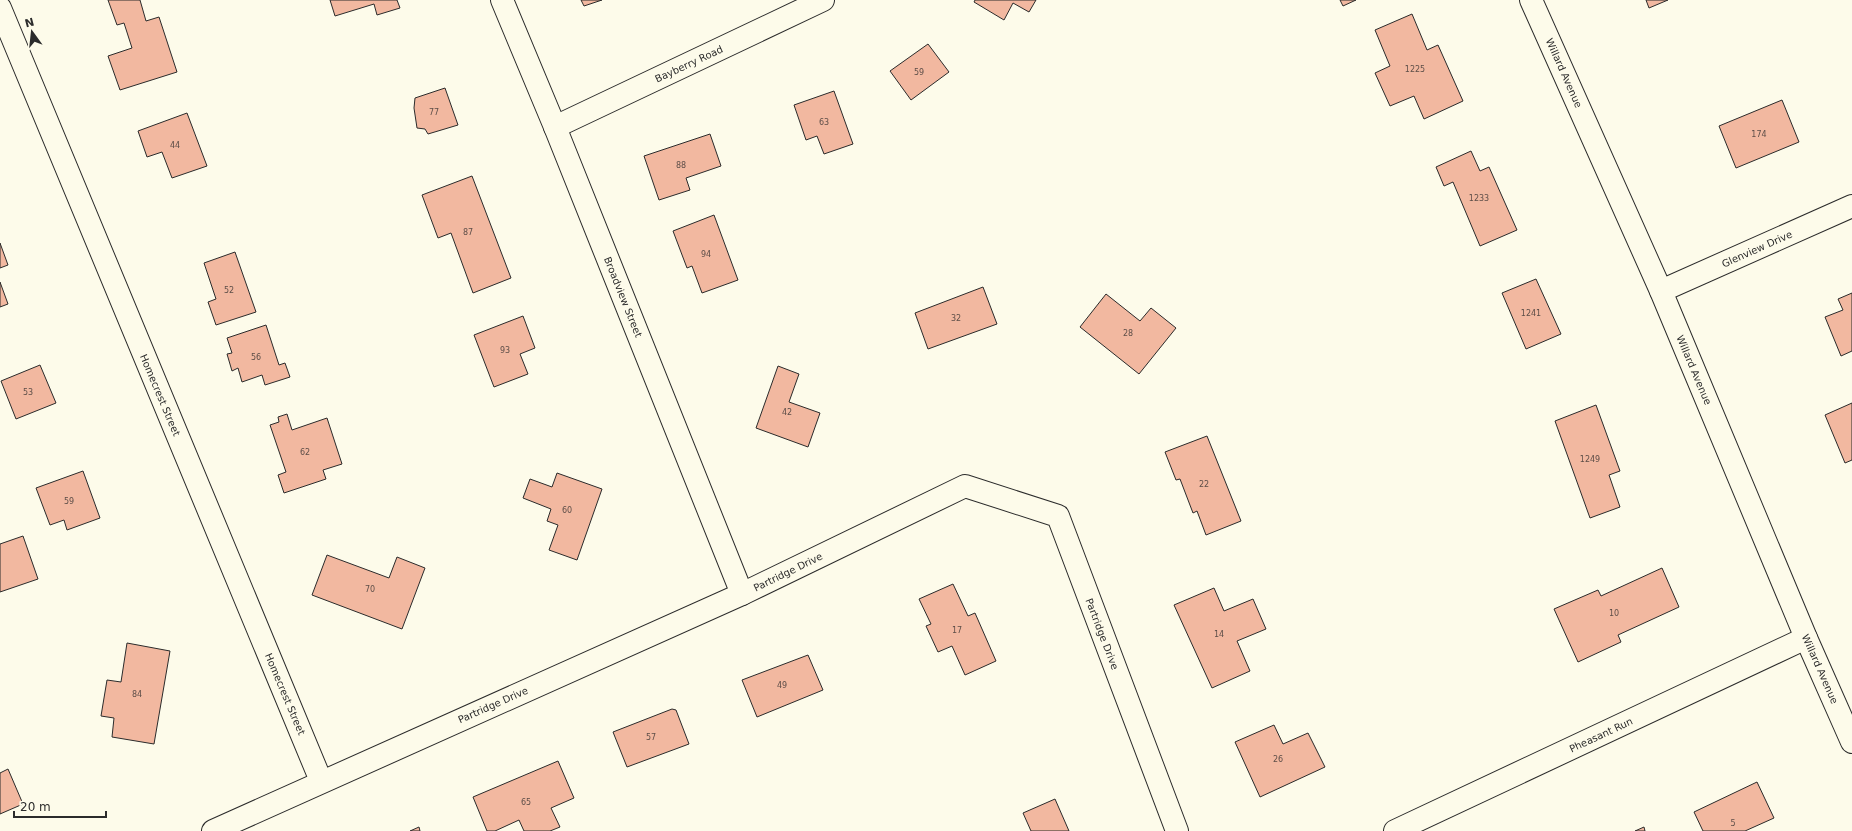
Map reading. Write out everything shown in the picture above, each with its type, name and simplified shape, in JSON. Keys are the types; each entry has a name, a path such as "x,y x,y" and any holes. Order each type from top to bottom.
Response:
{"street":[{"name":"Broadview Street","path":"502,0 555,127 742,594"},
{"name":"Bayberry Road","path":"555,127 823,0"},
{"name":"Willard Avenue","path":"1531,0 1662,291 1806,638 1852,742"},
{"name":"Homecrest Street","path":"0,8 321,781"},
{"name":"Glenview Drive","path":"1662,291 1852,206"},
{"name":"Partridge Drive","path":"213,831 321,781 742,594 965,486 1058,516 1177,831"},
{"name":"Pheasant Run","path":"1395,831 1806,638"}],"building":[{"path":"108,0 140,0 146,21 159,17 177,72 120,90 108,56 132,48 124,23 117,25"},
{"path":"330,0 397,0 400,8 377,15 374,4 335,16"},
{"path":"581,0 602,0 584,6"},
{"path":"975,0 1036,0 1029,12 1013,3 1004,20 974,2"},
{"path":"1340,0 1356,0 1343,6"},
{"path":"1646,0 1668,0 1649,8"},
{"path":"1412,14 1427,50 1438,45 1463,101 1424,119 1414,96 1390,106 1375,73 1390,66 1375,30"},
{"path":"928,44 949,72 911,100 890,71"},
{"path":"445,88 458,125 428,134 425,129 417,128 414,108 415,98"},
{"path":"834,91 853,144 824,154 817,136 806,140 794,105"},
{"path":"1782,100 1799,142 1736,168 1719,126"},
{"path":"187,113 207,166 172,178 162,152 147,157 138,131"},
{"path":"710,134 721,166 686,178 690,190 659,200 644,156"},
{"path":"1471,151 1480,171 1489,167 1517,230 1480,246 1453,182 1444,186 1436,167"},
{"path":"472,176 511,278 473,293 451,233 438,238 422,195"},
{"path":"714,215 738,280 702,293 692,266 687,268 673,231"},
{"path":"0,243 8,265 0,268"},
{"path":"235,252 256,312 216,325 208,302 216,299 204,263"},
{"path":"1536,279 1561,334 1526,349 1502,293"},
{"path":"0,282 8,304 0,307"},
{"path":"983,287 997,324 928,349 915,313"},
{"path":"1852,293 1852,351 1841,356 1825,317 1843,310 1838,299"},
{"path":"1106,294 1140,321 1151,308 1176,328 1139,374 1080,327"},
{"path":"523,316 535,348 520,354 528,374 494,387 474,335"},
{"path":"266,325 279,365 285,363 290,377 265,385 262,375 242,382 238,368 232,371 227,354 232,353 227,338"},
{"path":"40,365 56,403 16,419 1,381"},
{"path":"778,366 799,374 789,402 820,413 808,447 756,428"},
{"path":"1852,403 1852,460 1845,463 1825,415"},
{"path":"1596,405 1620,471 1609,475 1620,507 1590,518 1555,421"},
{"path":"287,414 292,430 327,418 342,464 323,470 326,479 284,493 278,475 286,472 270,425 279,422 278,417"},
{"path":"1207,436 1241,521 1206,535 1197,511 1193,513 1180,479 1176,480 1165,452"},
{"path":"83,471 100,518 67,530 64,520 50,525 36,488"},
{"path":"557,473 602,489 577,560 549,550 558,525 547,521 551,509 523,498 530,479 552,487"},
{"path":"23,536 38,579 0,592 0,544"},
{"path":"327,555 389,578 397,557 425,568 402,629 312,595"},
{"path":"1662,568 1679,607 1618,635 1621,642 1578,662 1554,609 1598,590 1601,596"},
{"path":"953,584 968,616 975,613 996,661 965,675 952,646 938,652 926,626 931,624 919,599"},
{"path":"1214,588 1224,611 1253,599 1266,629 1237,641 1250,671 1212,688 1174,605"},
{"path":"127,643 170,651 154,744 112,737 114,718 101,716 107,680 121,682"},
{"path":"808,655 823,690 757,717 742,680"},
{"path":"672,709 676,710 689,744 627,767 613,732"},
{"path":"1274,725 1283,744 1308,733 1325,767 1260,797 1235,742"},
{"path":"558,761 574,798 551,808 560,827 550,831 524,831 519,820 495,831 487,831 473,797"},
{"path":"8,769 23,804 0,814 0,773"},
{"path":"1757,782 1774,818 1745,831 1703,831 1694,812"},
{"path":"1055,799 1069,831 1031,831 1023,813"},
{"path":"419,827 420,831 410,831"},
{"path":"1644,827 1645,831 1635,831"}]}
